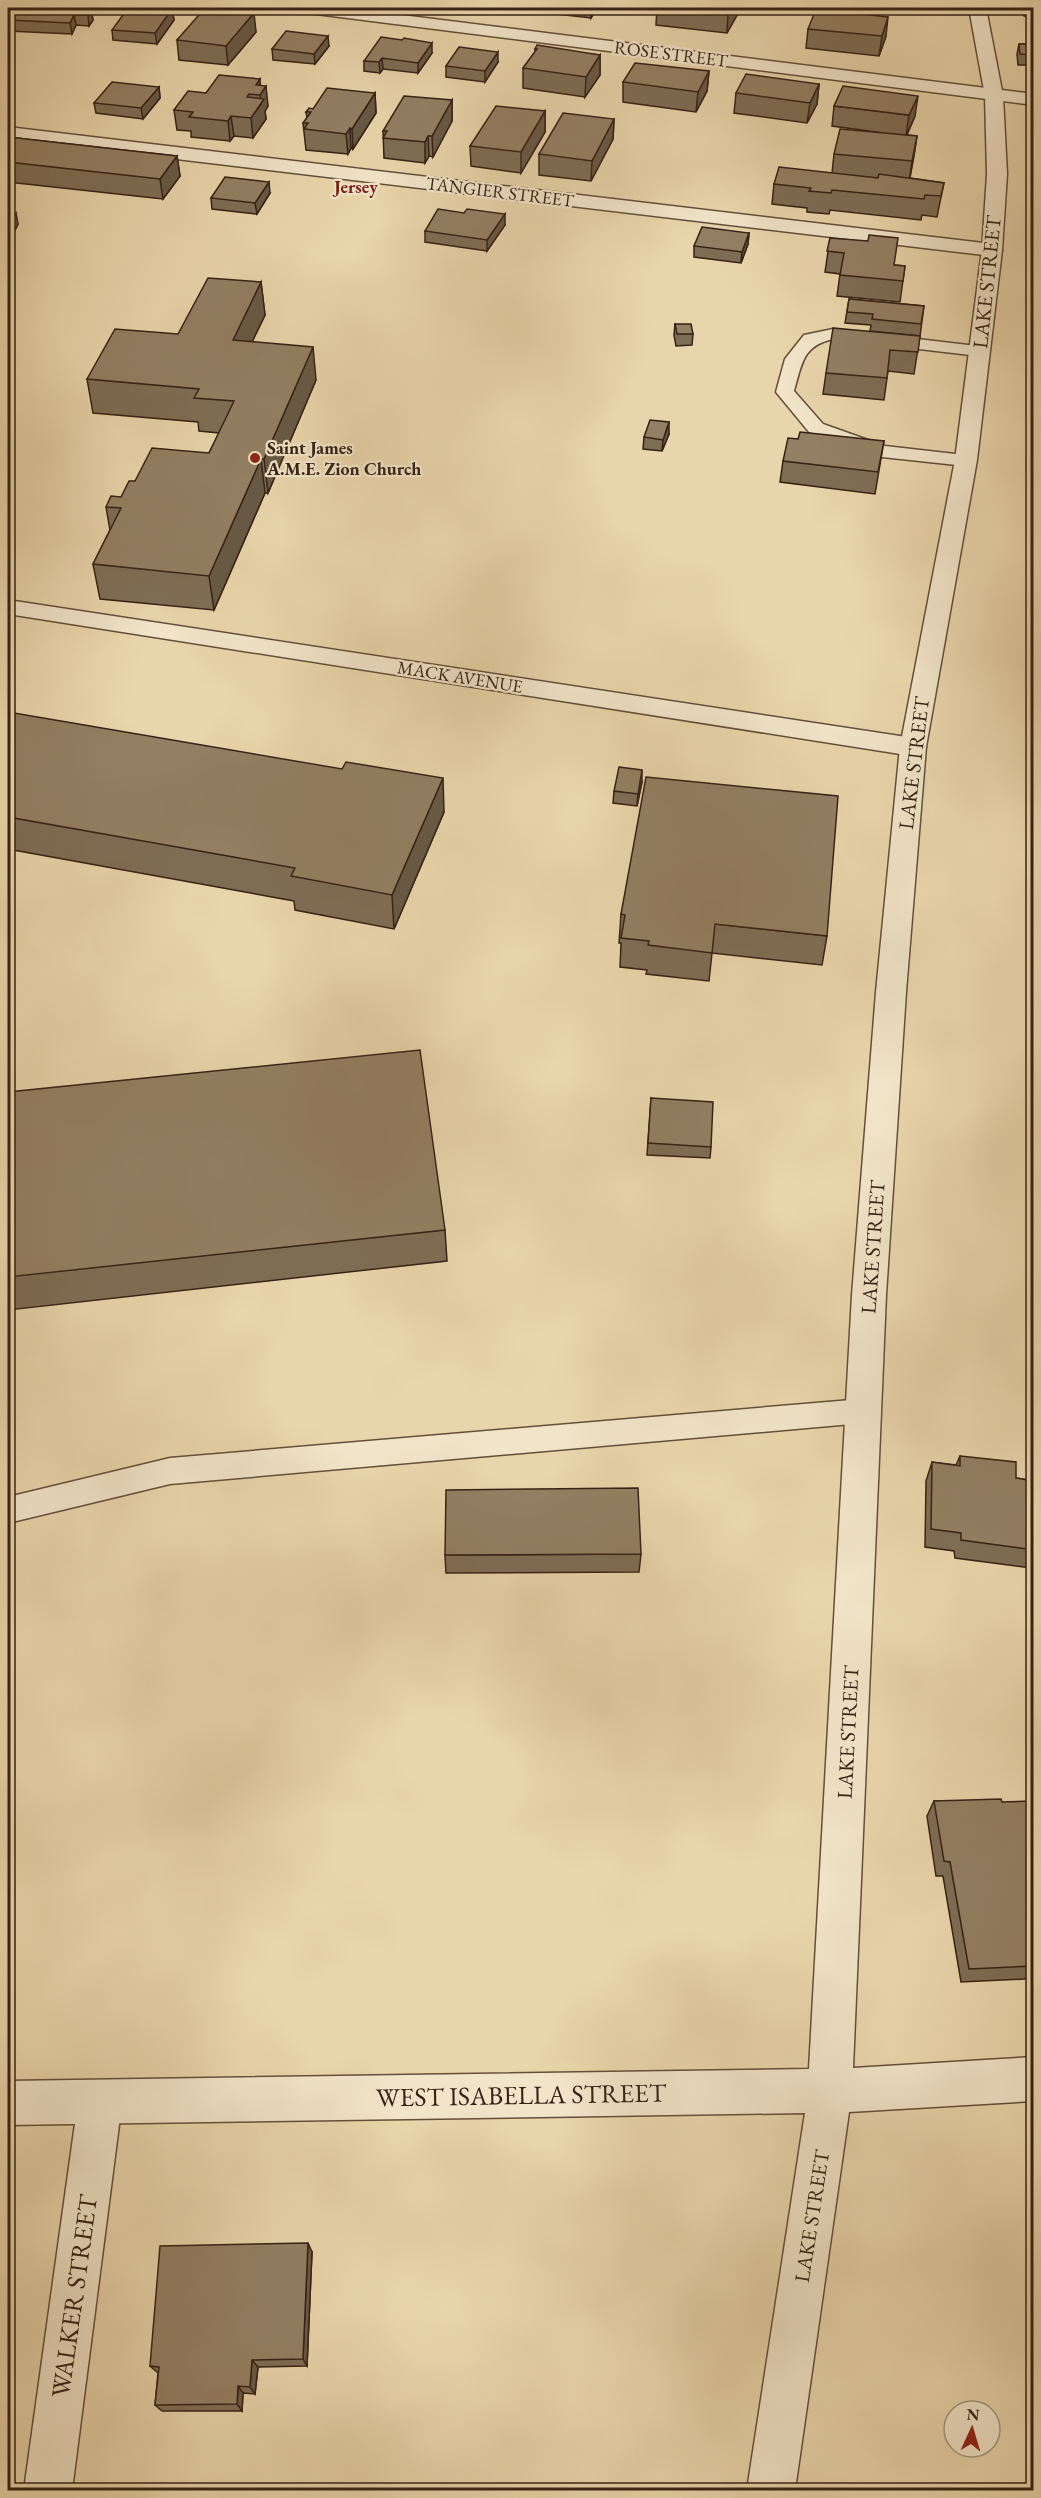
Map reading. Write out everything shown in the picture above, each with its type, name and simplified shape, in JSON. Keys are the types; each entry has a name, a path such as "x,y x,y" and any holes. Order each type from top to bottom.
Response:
{"street":[{"name":"ROSE STREET","path":"308,8 1034,100"},
{"name":"LAKE STREET","path":"771,2490 831,2091 869,1295 884,1085 913,747 966,460 992,250 997,174 994,96 977,8"},
{"name":"TANGIER STREET","path":"8,133 992,250"},
{"name":"MACK AVENUE","path":"8,607 913,747"},
{"name":"WEST ISABELLA STREET","path":"8,2103 831,2091 1034,2079"},
{"name":"WALKER STREET","path":"48,2490 100,2102"}],"lane":[{"path":"966,460 882,451 816,428 785,392 794,359 810,339 833,334 979,351"},
{"path":"8,1510 171,1472 863,1411"}],"building":[{"path":"12,8 91,9 88,15 74,15 70,23 8,20"},
{"path":"128,8 172,9 155,33 112,30"},
{"path":"205,8 241,8 239,11 254,13 226,46 177,40"},
{"path":"677,8 732,8 728,14"},
{"path":"816,9 888,17 882,36 808,29"},
{"path":"286,31 328,36 314,54 272,49"},
{"path":"381,37 432,43 418,63 382,58 379,62 364,61"},
{"path":"1028,37 1034,37 1034,55 1020,54 1019,44 1029,44"},
{"path":"537,45 600,55 586,77 523,68 537,49 535,49"},
{"path":"459,47 498,52 485,71 446,66"},
{"path":"635,63 709,71 698,92 623,82"},
{"path":"746,74 819,84 810,103 736,93"},
{"path":"219,75 260,79 256,85 266,86 260,95 249,94 247,97 264,99 251,118 231,116 228,121 189,117 193,112 174,110 188,91 206,93"},
{"path":"112,82 159,87 141,108 94,103"},
{"path":"843,86 918,96 909,115 834,106"},
{"path":"327,88 375,93 352,129 350,128 346,134 304,129 308,123 303,123 311,112 306,112 309,108 313,109"},
{"path":"404,96 452,100 432,136 428,136 425,142 383,138 387,131 383,131"},
{"path":"496,106 545,111 521,152 470,146"},
{"path":"563,113 614,119 592,161 539,154"},
{"path":"840,129 917,136 912,161 834,154"},
{"path":"8,137 177,156 160,179 8,162"},
{"path":"779,167 878,178 879,174 944,183 941,196 925,195 924,199 832,190 831,193 809,191 811,188 774,184"},
{"path":"225,177 269,182 255,203 211,198"},
{"path":"438,209 464,213 467,209 505,214 487,240 425,231"},
{"path":"8,213 16,213 13,219 8,219"},
{"path":"702,227 749,233 742,252 694,246"},
{"path":"869,235 898,238 894,265 905,266 903,281 840,275 844,253 827,251 830,238 868,241"},
{"name":"Saint James A.M.E. Zion Church","path":"208,278 261,282 233,340 313,347 209,576 93,564 121,508 106,507 111,496 121,497 129,481 135,481 152,448 209,453 234,401 194,398 199,389 87,379 115,329 178,334"},
{"path":"849,299 924,306 921,324 872,319 873,314 847,312"},
{"path":"675,324 691,324 693,334 677,334"},
{"path":"833,328 920,336 918,352 890,350 887,378 826,373"},
{"path":"650,420 669,422 663,440 644,437"},
{"path":"800,432 884,441 878,472 783,461 788,438 798,439"},
{"path":"8,712 342,769 346,762 443,778 392,895 291,876 295,868 8,817"},
{"path":"619,767 642,770 638,794 614,791"},
{"path":"646,777 838,796 827,936 715,924 712,953 648,945 649,941 621,938 625,915 621,914"},
{"path":"420,1050 445,1230 8,1277 8,1092"},
{"path":"651,1098 713,1102 711,1147 648,1143"},
{"path":"960,1456 1016,1462 1016,1478 1034,1481 1034,1550 961,1540 961,1533 931,1529 932,1462 960,1466"},
{"path":"638,1488 641,1554 445,1555 446,1490"},
{"path":"1001,1799 1002,1802 1030,1801 1034,1819 1034,1960 1032,1960 1034,1966 969,1969 950,1862 944,1861 934,1801"},
{"path":"308,2243 303,2359 252,2360 250,2387 238,2386 237,2404 155,2405 159,2367 150,2366 160,2246"}],"place":[{"name":"Saint James A.M.E. Zion Church","path":"255,458"}],"district":[{"name":"Jersey","path":"356,187"}]}
